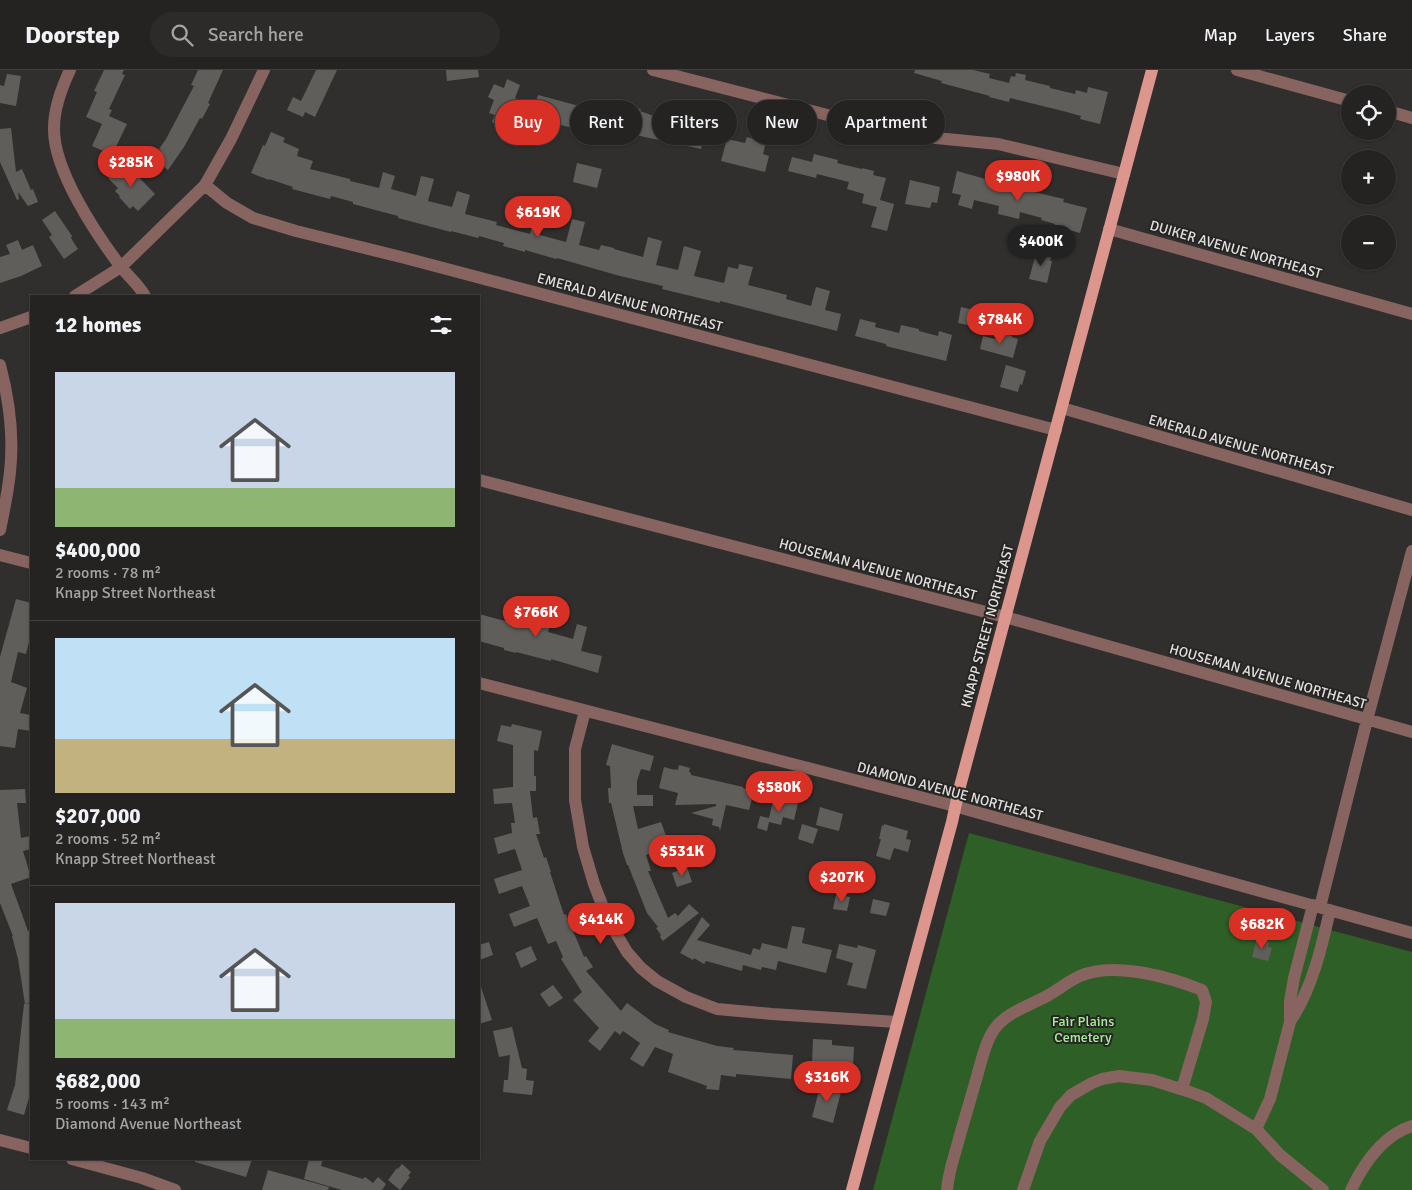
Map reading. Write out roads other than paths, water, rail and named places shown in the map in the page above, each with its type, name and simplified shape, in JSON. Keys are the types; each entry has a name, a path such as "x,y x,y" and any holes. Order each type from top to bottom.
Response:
{"main road":[{"name":"KNAPP STREET NORTHEAST","path":"852,1190 1152,70"}],"street":[{"path":"70,70 56,108 54,129 58,154 68,182 87,218 121,267 144,295"},
{"path":"77,295 121,267 205,185 231,139 264,70"},
{"path":"654,70 905,135 998,144 1124,174"},
{"path":"1237,70 1341,99"},
{"path":"1396,113 1412,118"},
{"name":"EMERALD AVENUE NORTHEAST","path":"205,185 227,203 253,218 296,231 1056,430"},
{"name":"DUIKER AVENUE NORTHEAST","path":"1109,229 1412,314"},
{"path":"0,328 30,317"},
{"path":"0,364 9,413 12,444 10,473 0,530"},
{"name":"EMERALD AVENUE NORTHEAST","path":"1062,408 1412,510"},
{"name":"HOUSEMAN AVENUE NORTHEAST","path":"480,480 1005,617 1412,732"},
{"path":"1290,1022 1310,984 1321,908 1367,720 1412,551"},
{"path":"0,555 30,563"},
{"name":"DIAMOND AVENUE NORTHEAST","path":"480,683 955,807 1412,933"},
{"path":"584,711 575,749 575,800 583,848 608,920 627,952 641,968 657,981 678,993 717,1009 898,1022"},
{"path":"1256,1129 1270,1099 1290,1022 1294,978 1321,908"},
{"path":"947,1190 950,1172 975,1082 988,1041 996,1027 1014,1013 1054,993 1081,975 1114,970 1138,972 1170,979 1202,990 1206,1002 1203,1020 1182,1089"},
{"path":"1023,1190 1040,1141 1060,1107 1071,1095 1102,1079 1119,1076 1152,1080 1206,1098 1256,1129 1280,1155 1323,1190"},
{"path":"1351,1190 1367,1162 1381,1145 1389,1138 1412,1126"},
{"path":"0,1140 30,1148"},
{"path":"76,1160 142,1178 175,1190"}],"park label":[{"name":"Fair Plains Cemetery","path":"1083,1030"}]}
